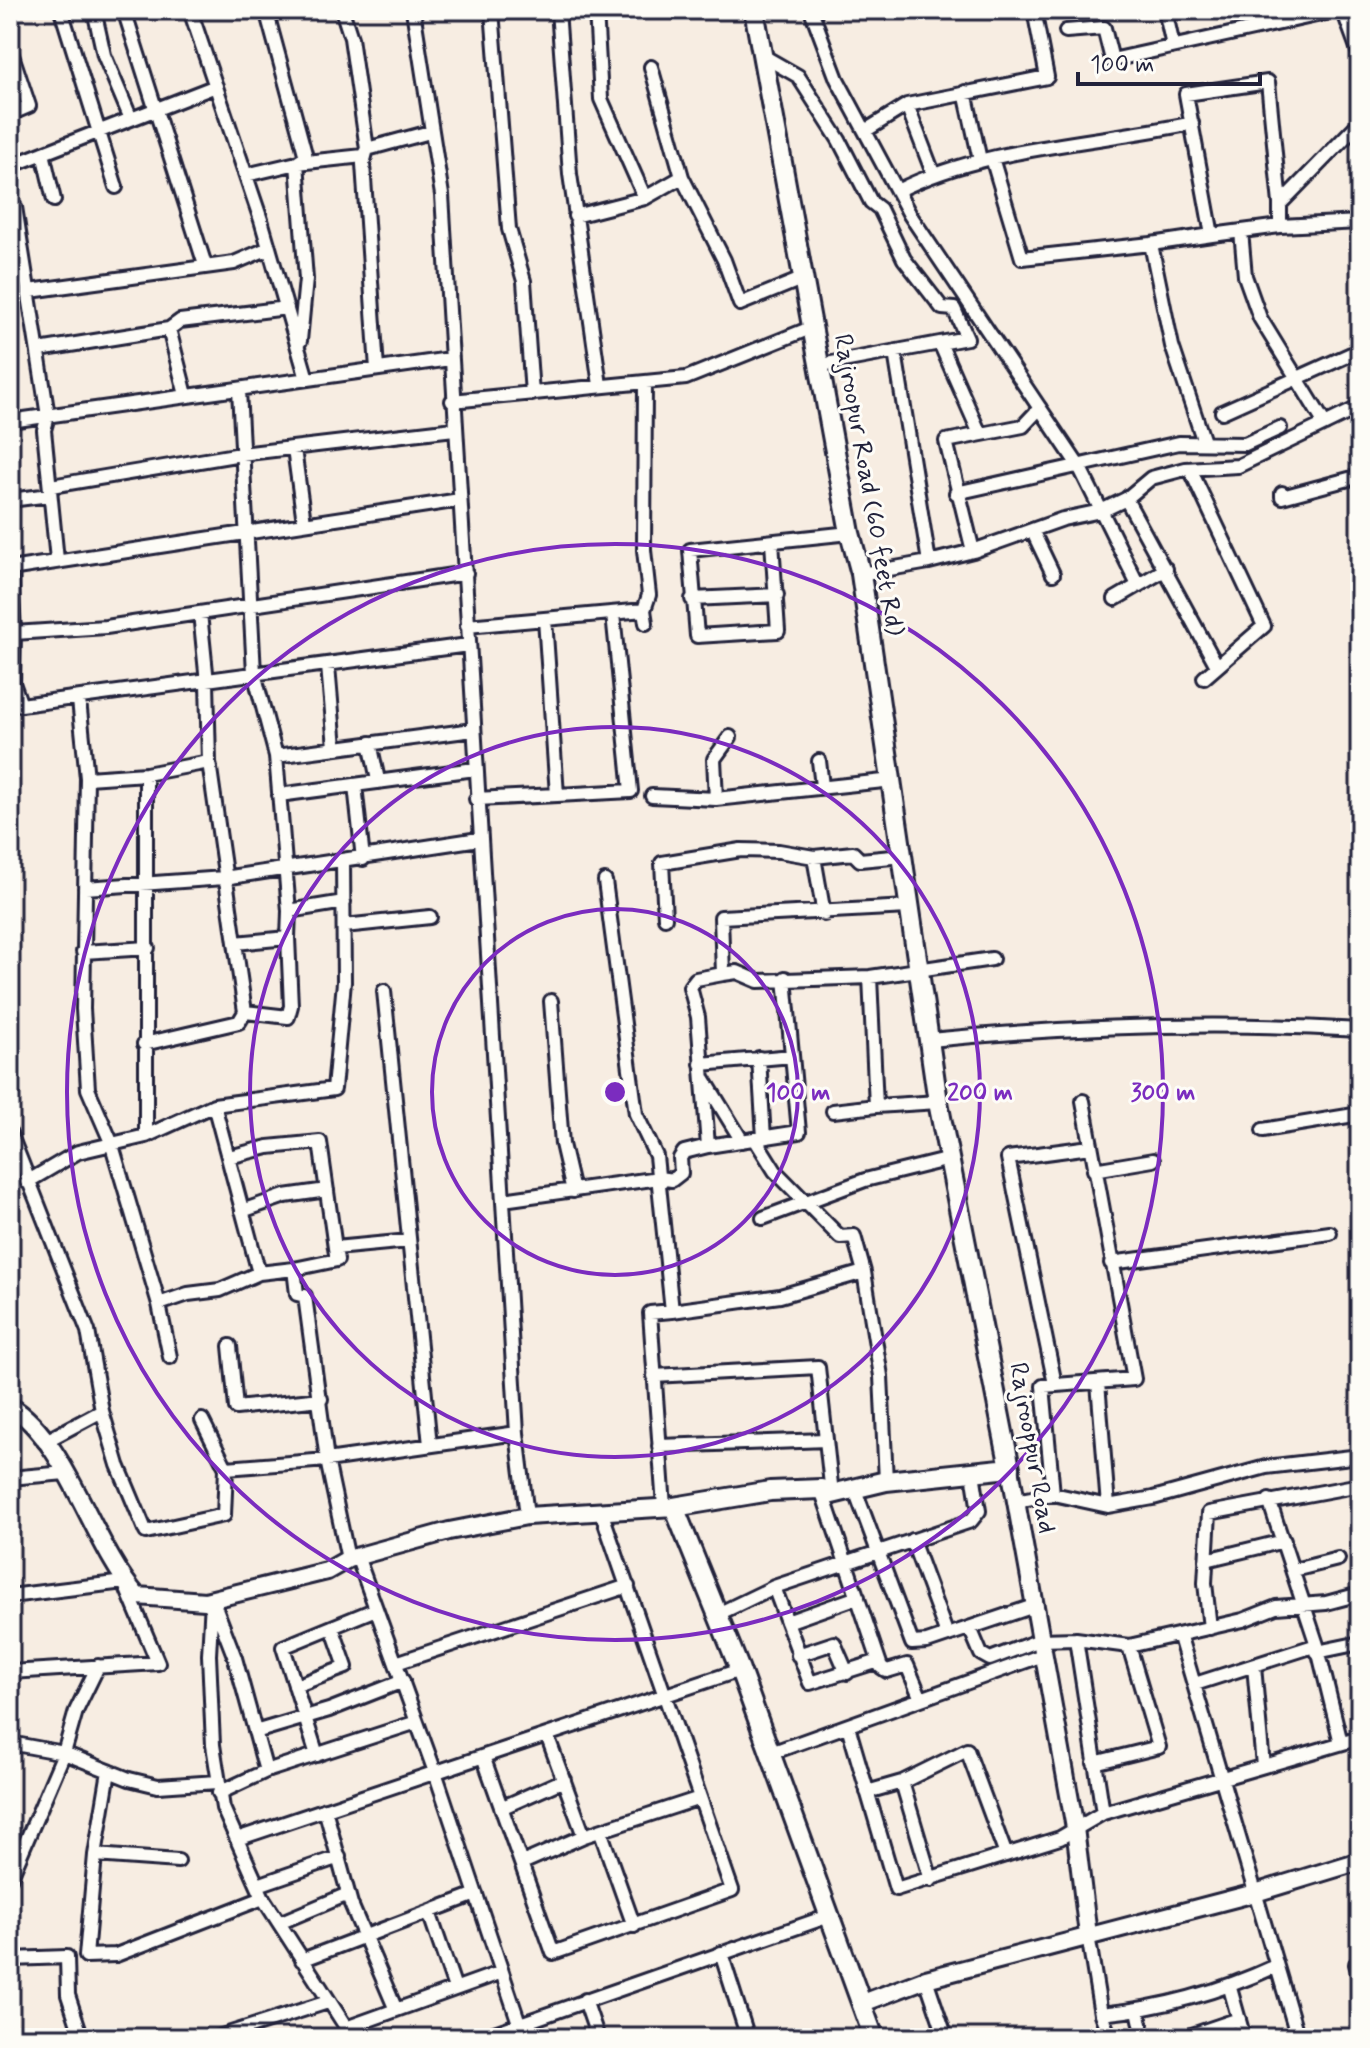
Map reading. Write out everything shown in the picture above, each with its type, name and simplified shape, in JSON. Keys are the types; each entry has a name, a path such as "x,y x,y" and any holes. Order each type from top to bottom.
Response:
{"main road":[{"name":"Rajroopur Road (60 feet Rd)","path":"754,10 850,533 861,574 893,780 918,972"},
{"name":"Rajrooppur Road","path":"918,972 938,1102 1010,1468"},
{"path":"874,2038 832,1915 740,1670 669,1507 770,1491 855,1490 886,1481 1010,1468"}],"street":[{"path":"61,10 116,187"},
{"path":"94,10 104,55 131,119"},
{"path":"124,10 205,265"},
{"path":"190,10 246,175 307,379"},
{"path":"268,10 306,157 297,163"},
{"path":"342,10 351,38 367,149 363,164 377,369"},
{"path":"413,10 442,195 452,401 466,573 476,799 517,1433 527,1516"},
{"path":"492,10 509,229 524,281 532,394"},
{"path":"558,10 575,216 600,385"},
{"path":"596,10 601,99 645,198"},
{"path":"811,10 837,79 897,191 1080,468 1137,583"},
{"path":"865,131 907,105 1047,77 1034,10"},
{"path":"1165,10 1173,46"},
{"path":"1066,31 1104,28 1112,60 1341,10 1360,56"},
{"path":"10,49 14,75 29,106 10,114"},
{"path":"763,56 798,76 839,140 871,202 880,209 904,259 942,308 954,309 967,338 821,365"},
{"path":"651,67 682,177 724,260 740,304 804,278"},
{"path":"1212,235 1186,94 1268,82 1280,226"},
{"path":"10,166 99,134 155,107 216,86"},
{"path":"965,92 1022,258 1280,226 1360,222"},
{"path":"907,105 933,173"},
{"path":"1280,204 1360,122"},
{"path":"897,191 933,173 986,159 1192,123"},
{"path":"246,175 297,163 363,156 367,149 430,132"},
{"path":"43,153 54,200"},
{"path":"297,163 306,279 299,344"},
{"path":"575,216 645,198 682,177"},
{"path":"15,207 48,416 44,430 57,560"},
{"path":"1241,231 1245,276 1260,318 1299,377 1325,424"},
{"path":"1151,244 1172,346 1204,442"},
{"path":"30,291 234,263 269,248"},
{"path":"39,350 169,329 180,321 287,308"},
{"path":"452,401 686,378 813,327"},
{"path":"169,329 186,395"},
{"path":"940,343 980,434"},
{"path":"1222,412 1360,350"},
{"path":"895,352 929,562"},
{"path":"10,421 450,359"},
{"path":"467,626 613,614 645,617 649,595 644,550 645,383"},
{"path":"239,390 248,606 254,673 276,756 289,911 291,1006 288,1017 245,1012"},
{"path":"861,574 973,551 1032,530 1101,511 1126,499 1151,478 1190,469 1238,466 1360,407"},
{"path":"973,551 956,493 946,441 1023,426 1040,408"},
{"path":"956,493 1080,468 1138,452 1204,442 1245,444 1280,428"},
{"path":"10,500 241,454 454,429"},
{"path":"294,449 304,522"},
{"path":"1190,469 1264,626 1204,678"},
{"path":"1282,493 1282,497 1360,476"},
{"path":"1126,499 1217,666"},
{"path":"460,500 10,568 14,633 11,684 21,705 79,700 468,645"},
{"path":"1032,530 1053,574"},
{"path":"772,542 778,631 697,636 690,550 850,533"},
{"path":"1115,599 1137,583 1166,569"},
{"path":"14,633 106,627 466,573"},
{"path":"692,599 777,595"},
{"path":"144,1044 239,1022 245,1012 209,762 207,682 200,613"},
{"path":"476,799 631,791 613,614"},
{"path":"545,619 557,795"},
{"path":"328,666 335,747"},
{"path":"79,700 87,778 83,952 88,1089 111,1142 159,1304 170,1357"},
{"path":"276,756 473,730"},
{"path":"716,799 714,759 730,737"},
{"path":"370,743 378,780"},
{"path":"819,761 822,786"},
{"path":"87,778 146,774 209,762"},
{"path":"279,795 475,769"},
{"path":"146,774 146,1136"},
{"path":"652,796 716,799 893,780"},
{"path":"355,785 363,859"},
{"path":"85,888 224,878 479,839"},
{"path":"665,918 662,863 741,850 814,857 853,853 860,860 903,856"},
{"path":"814,857 824,914"},
{"path":"27,1182 78,1152 146,1136 214,1105 334,1089 344,982 343,860"},
{"path":"605,881 636,1114 656,1156 672,1311"},
{"path":"289,911 344,902"},
{"path":"723,974 721,917 824,914 908,907"},
{"path":"344,926 430,917"},
{"path":"235,943 288,938"},
{"path":"83,952 148,948"},
{"path":"708,1146 698,1017 690,987 696,979 737,972 758,981 870,977 992,959"},
{"path":"870,977 876,1106"},
{"path":"503,1200 659,1178 672,1180 681,1173 680,1158 684,1152 799,1132 785,978"},
{"path":"384,991 430,1445"},
{"path":"551,1001 562,1144 573,1191"},
{"path":"930,1040 1009,1032 1270,1024 1360,1030"},
{"path":"702,1071 759,1058 792,1056"},
{"path":"754,1139 759,1058"},
{"path":"702,1071 775,1171 840,1237 854,1236 864,1272 881,1376 886,1481"},
{"path":"1053,1494 1043,1386 1134,1379 1083,1101"},
{"path":"833,1111 938,1102"},
{"path":"214,1105 259,1273"},
{"path":"1263,1130 1360,1114"},
{"path":"10,1133 15,1161 27,1182 88,1331 102,1411 118,1465 146,1532 224,1515 226,1468 202,1420"},
{"path":"159,1304 188,1294 220,1290 259,1273 337,1260 320,1142 268,1147 229,1157"},
{"path":"1055,1384 1008,1158 1090,1147"},
{"path":"763,1218 887,1173 950,1159"},
{"path":"1094,1170 1153,1160"},
{"path":"242,1211 285,1196 327,1190"},
{"path":"1111,1263 1330,1233"},
{"path":"335,1248 409,1241"},
{"path":"294,1269 297,1294 305,1296 327,1460 353,1557 403,1681 519,2023"},
{"path":"124,1582 137,1596 212,1600 327,1571 353,1557 449,1531 527,1516 669,1507 659,1446 650,1313 780,1296 864,1272"},
{"path":"230,1346 236,1408 321,1399"},
{"path":"654,1376 818,1367 826,1440 827,1491 846,1562 879,1661 887,1671 907,1665 921,1699"},
{"path":"1098,1383 1108,1506"},
{"path":"10,1406 24,1414 65,1473 124,1582 158,1663 10,1672"},
{"path":"44,1442 102,1411"},
{"path":"226,1468 327,1460 517,1433"},
{"path":"659,1446 826,1440"},
{"path":"1016,1501 1053,1494 1108,1506 1153,1498 1266,1467 1360,1456"},
{"name":"Rajrooppur Road","path":"1010,1468 1075,1828 1088,1935"},
{"path":"10,1478 65,1473"},
{"path":"718,1614 774,1587 977,1517 973,1473"},
{"path":"1210,1628 1206,1560 1209,1513 1360,1485"},
{"path":"855,1490 912,1643 947,1635 1034,1606"},
{"path":"1269,1500 1294,1570 1341,1743"},
{"path":"484,1759 553,1953 732,1890 601,1511"},
{"path":"912,1540 947,1635"},
{"path":"1206,1560 1284,1541"},
{"path":"1294,1570 1338,1559"},
{"path":"10,1596 124,1582"},
{"path":"396,1663 628,1586"},
{"path":"774,1587 810,1683 879,1661"},
{"path":"970,1628 981,1654 990,1659 1076,1639 1129,1646 1180,1637 1276,1607 1360,1594"},
{"path":"787,1622 858,1597"},
{"path":"212,1600 235,1658 266,1771"},
{"path":"212,1600 209,1655 218,1788 263,1898 350,2033 396,2010 502,1972"},
{"path":"317,1755 283,1647 376,1609"},
{"path":"295,1686 346,1667 332,1627"},
{"path":"1180,1637 1298,2038"},
{"path":"1076,1639 1103,1813"},
{"path":"798,1655 834,1643 847,1673"},
{"path":"1195,1684 1317,1648 1360,1643"},
{"path":"1094,1763 1159,1747 1129,1646"},
{"path":"771,1753 921,1699 1041,1648"},
{"path":"10,1879 64,1753 76,1711 98,1666"},
{"path":"1254,1666 1263,1766"},
{"path":"237,1839 435,1772 484,1759 740,1670"},
{"path":"255,1732 403,1681"},
{"path":"10,1743 64,1753 158,1786 218,1788 417,1722"},
{"path":"848,1726 896,1889 1060,1838 1103,1813 1360,1738"},
{"path":"547,1735 584,1836"},
{"path":"867,1792 902,1782 967,1750 1006,1855"},
{"path":"109,1771 95,1855 86,1956 116,1955 263,1898"},
{"path":"503,1807 564,1780"},
{"path":"902,1782 931,1880"},
{"path":"522,1863 584,1836 601,1833 700,1798"},
{"path":"325,1809 348,1894 396,2010"},
{"path":"601,1833 634,1926"},
{"path":"95,1855 178,1861"},
{"path":"258,1885 339,1857"},
{"path":"863,2003 926,1979 1255,1893 1360,1861"},
{"path":"279,1923 348,1894"},
{"path":"302,1960 476,1894"},
{"path":"429,1912 455,1988"},
{"path":"480,2038 832,1915"},
{"path":"1088,1935 1107,2037"},
{"path":"721,1953 748,2038"},
{"path":"10,1959 67,1957 68,1995 82,2038"},
{"path":"1360,1963 1356,1964 1360,1979"},
{"path":"1101,2014 1138,2010 1230,1988 1276,1966"},
{"path":"926,1979 946,2038"},
{"path":"1230,1988 1244,2038"},
{"path":"585,2000 598,2038"},
{"path":"215,2038 328,2002"},
{"path":"1138,2010 1144,2038"},
{"path":"1183,2038 1239,2019"}]}
